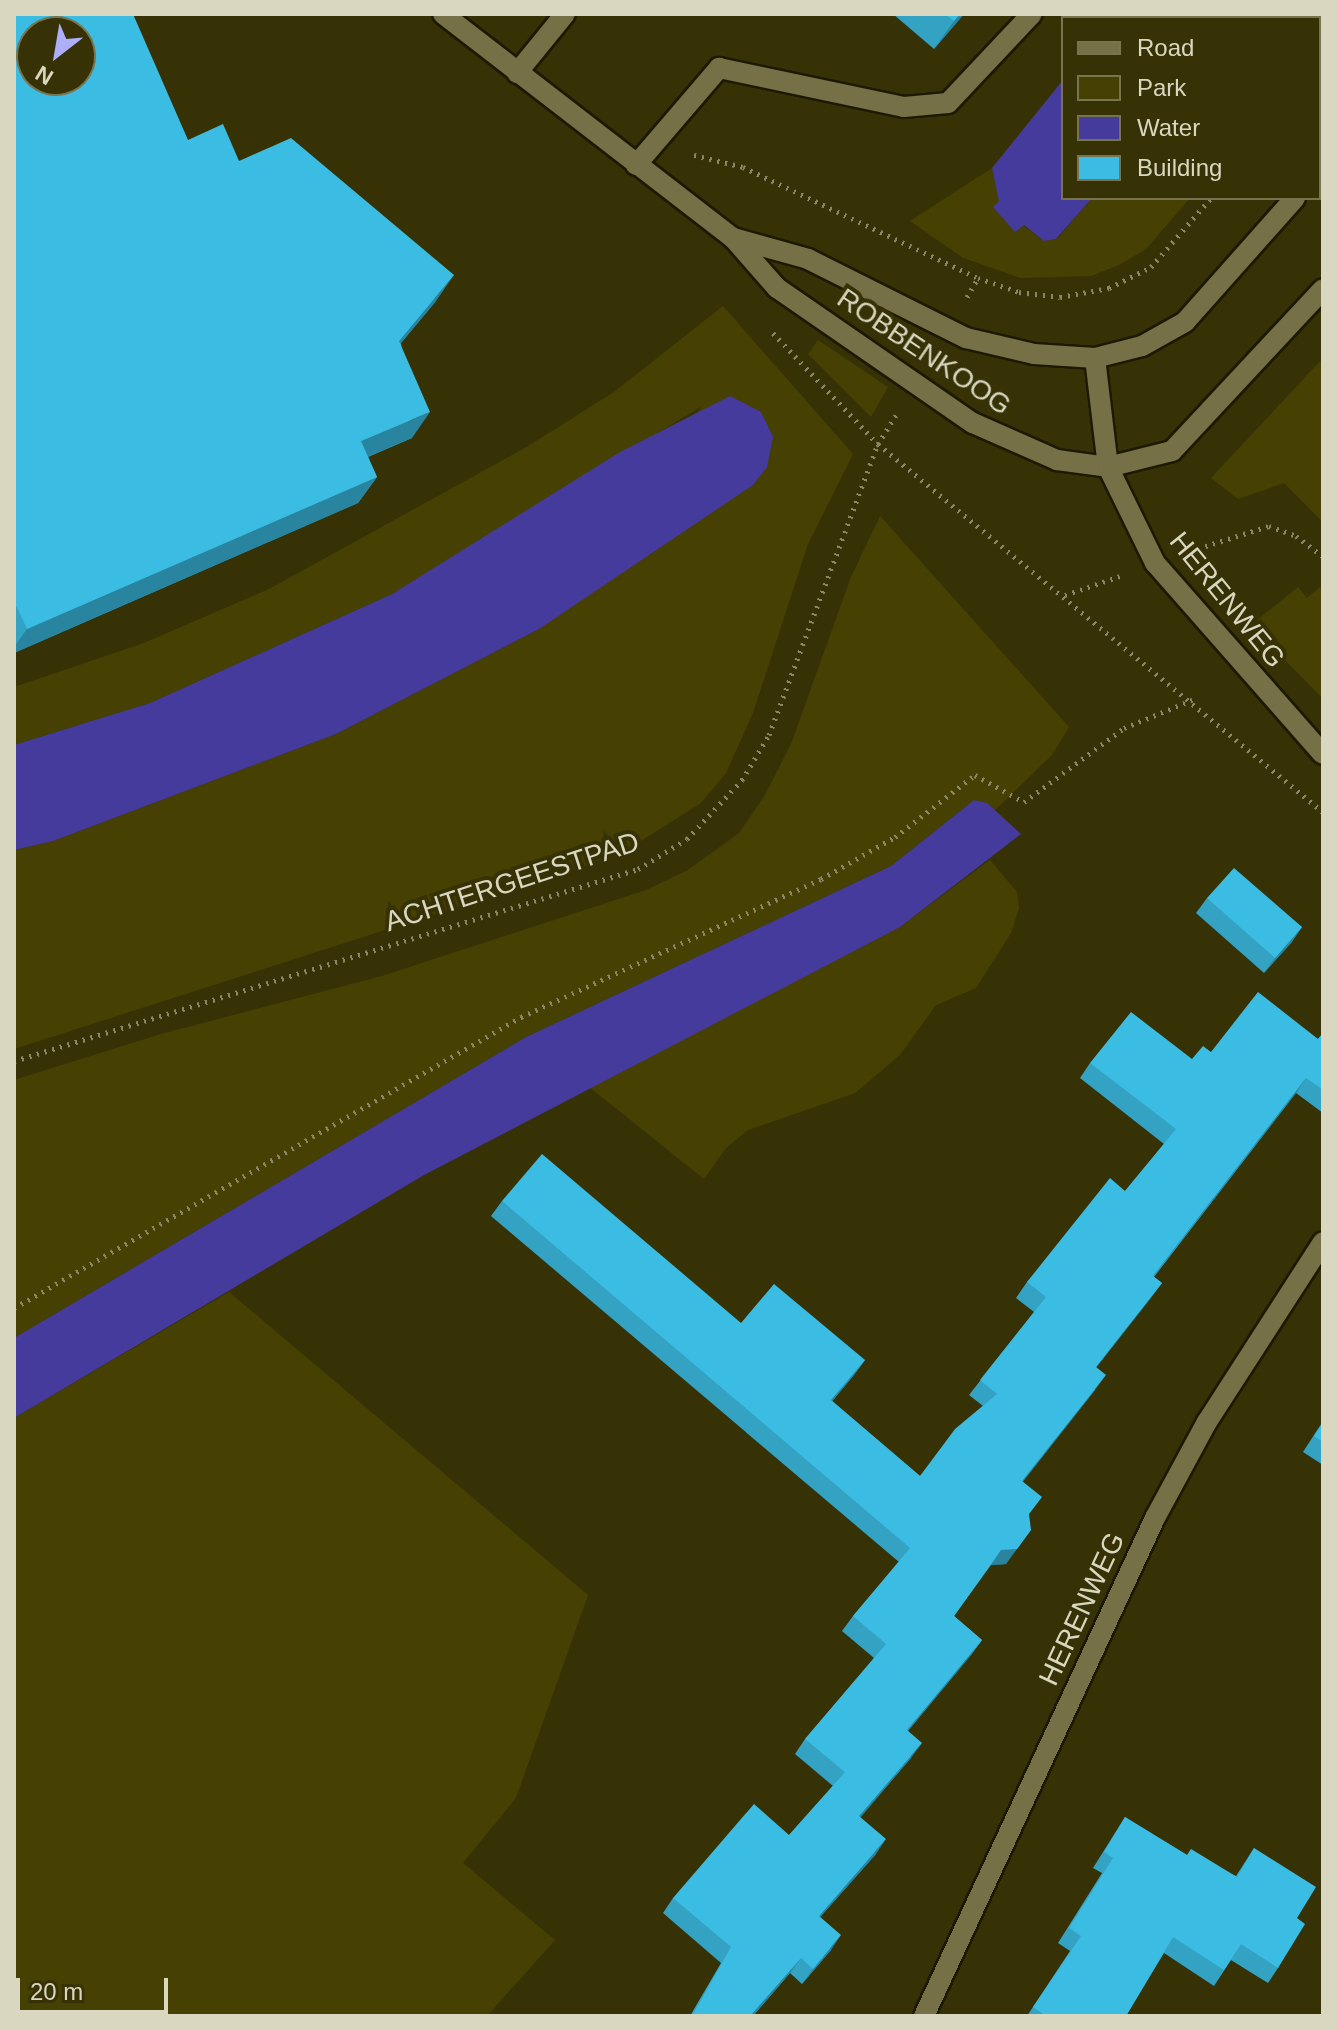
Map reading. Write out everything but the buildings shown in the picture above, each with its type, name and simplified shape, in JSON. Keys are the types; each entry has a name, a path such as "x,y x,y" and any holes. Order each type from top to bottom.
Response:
{"street":[{"name":"ROBBENKOOG","path":"443,14 733,238 777,288 973,423 1016,446 1057,460 1108,467"},
{"path":"517,73 565,14"},
{"path":"636,165 719,68 904,107 948,103 1032,14"},
{"path":"1095,358 1142,346 1185,322 1293,200"},
{"name":"ROBBENKOOG","path":"733,238 808,259 948,330 1007,350 1095,358"},
{"path":"1108,467 1172,451 1323,289"},
{"name":"HERENWEG","path":"1095,358 1108,467 1155,563 1323,754"},
{"name":"HERENWEG","path":"924,2016 1155,1518 1207,1422 1323,1242"}],"path":[{"path":"653,145 743,167 978,278 1019,292 1060,297 1109,288 1151,267 1209,200"},
{"path":"948,330 978,278"},
{"name":"ACHTERGEESTPAD","path":"14,1061 638,869 687,839 742,780 769,735 878,444 916,381"},
{"path":"878,444 1192,700 1323,812"},
{"path":"14,1308 521,1017 821,879 895,837 975,775 1024,802 1124,728 1192,700"}],"green space":[{"path":"1323,14 1323,45 1321,48 1321,16 1244,16"},
{"path":"992,168 1000,201 993,207 1015,231 1023,225 1044,241 1057,239 1090,200 1188,200 1146,249 1119,265 1091,276 1021,278 963,258 910,221"},
{"path":"723,306 853,454 808,544 753,713 726,773 701,803 631,847 582,867 14,1049 14,850 53,841 336,734 539,629 702,406 392,594 150,703 14,745 14,687 144,643 269,589 525,448 614,392"},
{"path":"818,340 888,387 871,417 808,354"},
{"path":"1323,358 1323,522 1284,483 1238,499 1211,478"},
{"path":"880,516 1069,727 1052,755 995,810 974,800 891,866 526,1037 14,1338 14,1080 161,1034 382,976 646,890 688,870 739,833 765,795 791,744 851,577"},
{"path":"1298,587 1307,598 1320,587 1323,591 1323,699 1251,625"},
{"path":"990,860 1017,892 1019,908 1011,933 976,988 936,1005 900,1055 855,1093 748,1130 726,1148 704,1179 588,1086 900,927"},
{"path":"229,1292 588,1595 516,1798 463,1863 555,1940 487,2016 14,2016 14,1418"}],"water":[{"path":"1117,14 1245,14 1180,16 1116,16"},
{"path":"1061,82 1061,200 1090,200 1056,239 1044,241 1024,225 1015,232 993,207 999,201 992,168"},
{"path":"730,396 761,412 773,437 767,467 753,485 539,629 336,734 53,841 14,850 14,745 150,703 392,594 620,452"},
{"path":"974,800 987,803 1021,834 900,927 424,1175 14,1418 14,1338 526,1037 891,866"}]}
